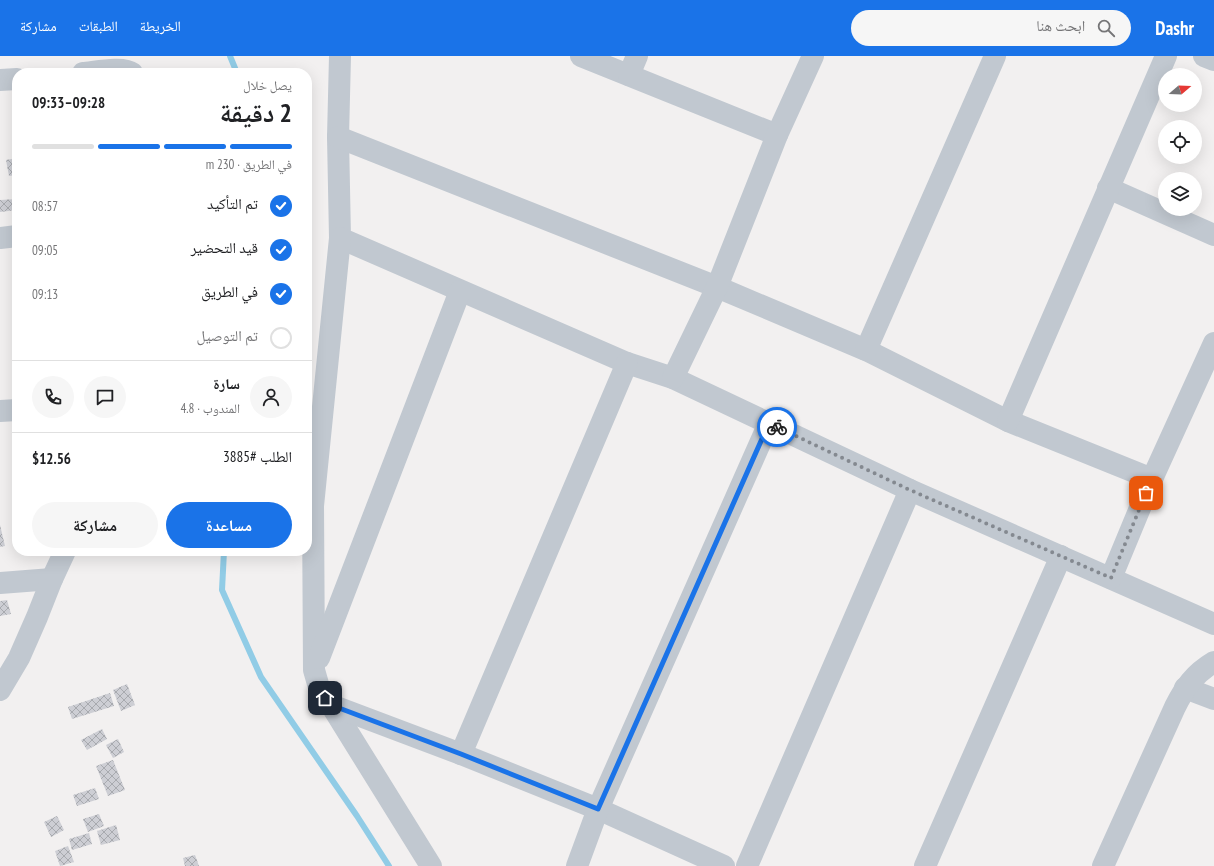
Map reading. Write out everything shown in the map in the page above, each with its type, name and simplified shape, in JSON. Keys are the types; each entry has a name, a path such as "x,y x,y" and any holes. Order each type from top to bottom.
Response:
{"street":[{"path":"340,56 338,138 340,238 313,506 314,670 320,691 331,705 431,866"},
{"path":"581,56 633,66 777,135"},
{"path":"673,378 717,286 777,135 813,56"},
{"path":"866,350 995,56"},
{"path":"1008,421 1166,56"},
{"path":"1204,56 1214,60"},
{"path":"111,68 122,66"},
{"path":"0,80 12,79"},
{"path":"338,138 717,286 866,350 1008,421 1152,479"},
{"path":"1108,188 1214,236"},
{"path":"0,238 12,237"},
{"path":"340,238 627,363 673,378 910,490 1214,624"},
{"path":"314,670 460,291"},
{"path":"1111,578 1152,479 1214,343"},
{"path":"461,754 627,363"},
{"path":"0,412 12,411"},
{"path":"577,866 598,809 769,423"},
{"path":"747,866 910,490"},
{"path":"0,690 19,658 52,579 64,556"},
{"path":"924,866 1060,556"},
{"path":"0,583 52,579"},
{"path":"1103,866 1174,707 1185,688 1202,669 1214,662"},
{"path":"1185,688 1214,699"},
{"path":"331,705 461,754 598,809 724,866"}],"building":[{"path":"12,159 12,176 9,176 6,160"},
{"path":"12,199 12,211 0,212 0,200"},
{"path":"0,525 5,546 0,547"},
{"path":"7,600 11,614 0,616 0,601"},
{"path":"127,684 135,705 121,711 113,690"},
{"path":"110,693 114,706 72,719 68,707"},
{"path":"102,729 107,739 87,750 81,740"},
{"path":"118,739 124,752 113,758 106,745"},
{"path":"113,760 125,790 108,796 96,766"},
{"path":"95,788 99,799 77,806 73,795"},
{"path":"99,814 104,826 88,832 83,819"},
{"path":"57,816 64,830 51,837 44,822"},
{"path":"116,825 120,840 101,845 97,831"},
{"path":"89,833 92,844 72,850 69,839"},
{"path":"68,846 74,862 60,866 55,851"},
{"path":"195,855 199,866 185,866 183,858"}],"waterway":[{"path":"230,56 235,68"},
{"path":"224,556 222,590 261,677 357,816 389,866"}],"way so far":[{"path":"777,427 910,490 1111,578 1146,493"}],"route":[{"path":"325,698 331,705 461,754 598,809 769,423 777,427"}]}
